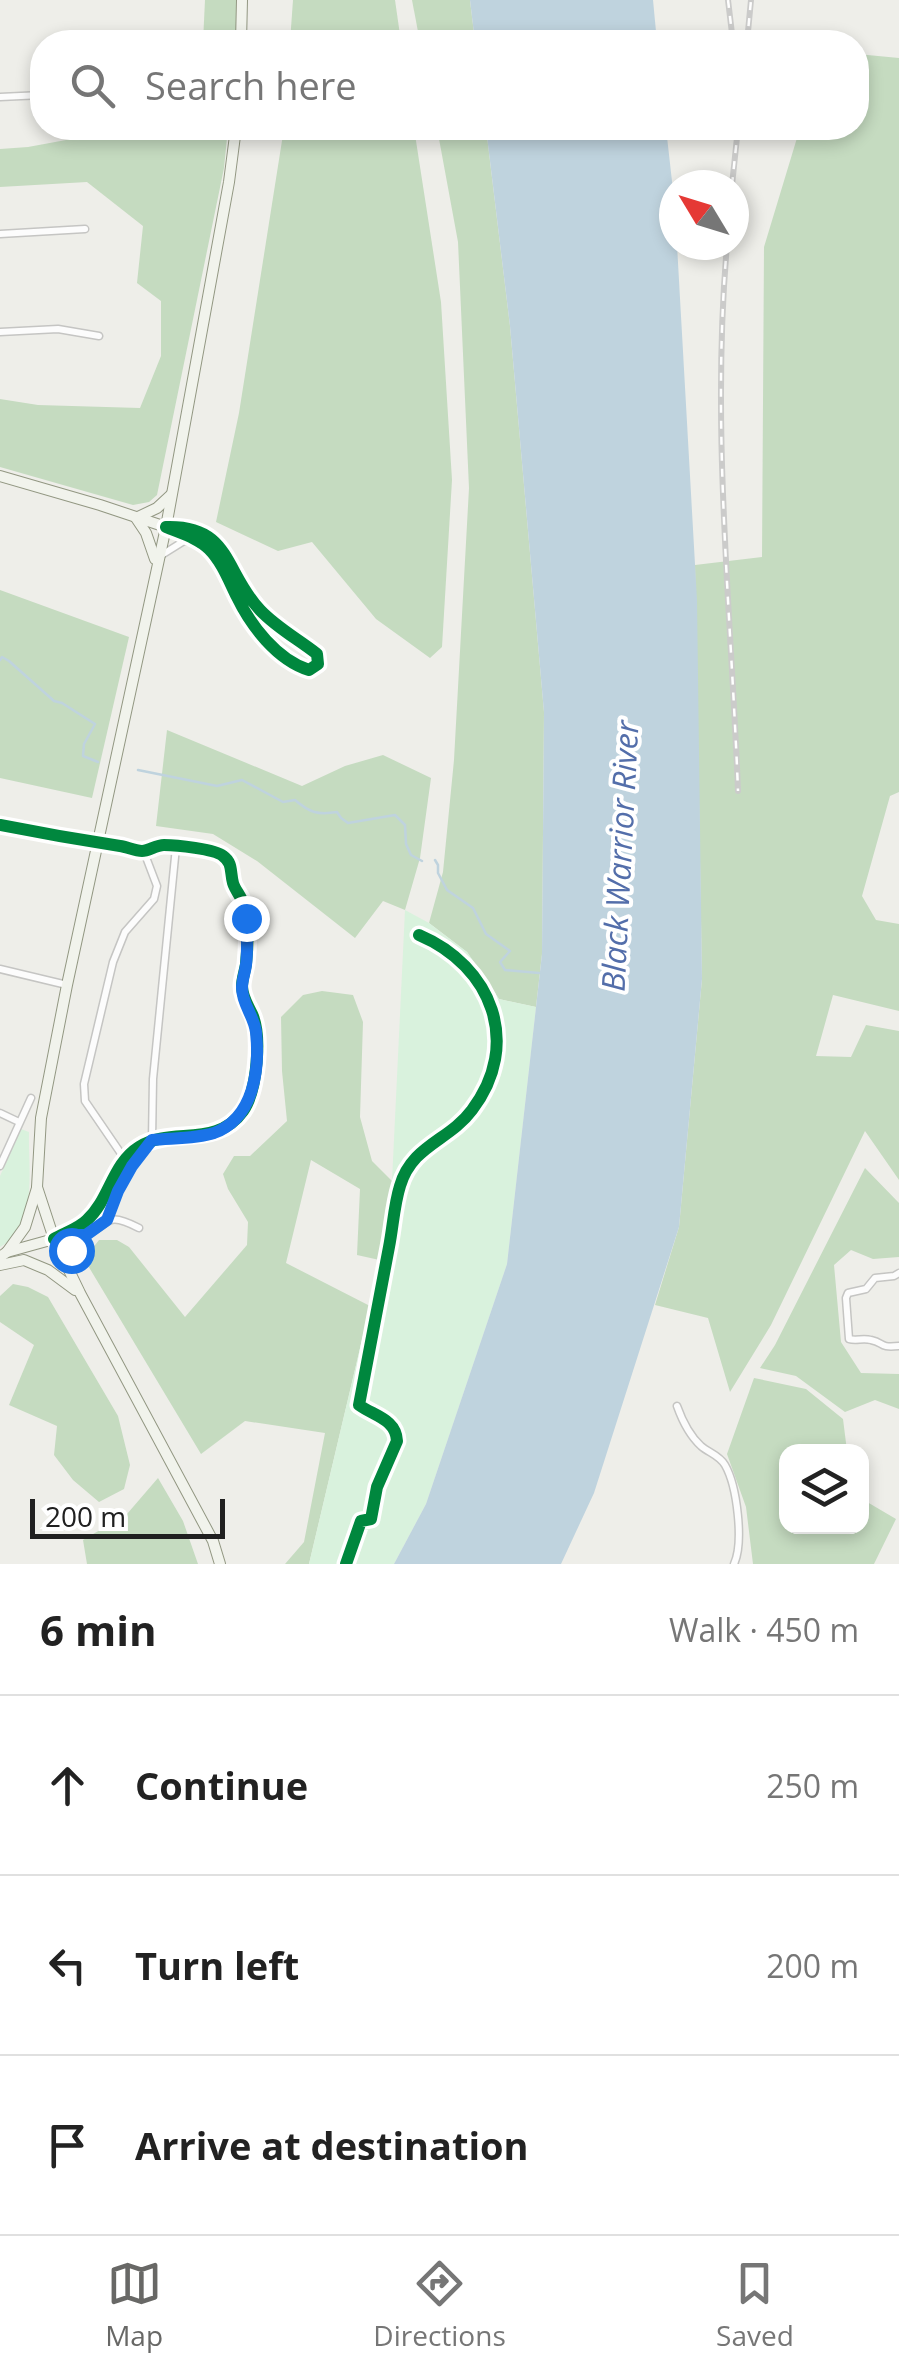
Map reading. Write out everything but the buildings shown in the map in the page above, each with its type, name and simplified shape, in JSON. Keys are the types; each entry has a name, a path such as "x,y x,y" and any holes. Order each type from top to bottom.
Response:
{"main road":[{"path":"241,30 242,0"},
{"path":"4,1255 25,1227 38,1187 42,1118 96,844 166,527 235,140"},
{"path":"0,476 166,527"},
{"path":"136,518 157,508 172,494"},
{"path":"136,518 158,562"},
{"path":"38,1187 68,1269 213,1542 220,1564"},
{"path":"68,1269 71,1250 80,1235"},
{"path":"4,1255 54,1239"},
{"path":"0,1265 24,1260 48,1270 80,1293"}],"street":[{"path":"0,97 30,96"},
{"path":"0,234 85,229"},
{"path":"0,332 58,329 99,336"},
{"path":"188,526 221,548 256,606 284,632 317,654 315,668 301,668 269,642 242,608 214,554 197,540 166,527 188,526"},
{"path":"158,562 184,542 197,540"},
{"path":"0,825 144,852 162,845 216,851 231,866 246,918 242,989 253,1016 256,1051 251,1094 245,1108 217,1132 152,1140 124,1158 87,1220 54,1239"},
{"path":"54,1239 86,1235 107,1220 124,1178 152,1140 153,1079 176,847"},
{"path":"124,1158 85,1101 84,1084 113,962 125,932 154,900 157,886 144,852"},
{"path":"0,970 67,985"},
{"path":"0,1166 31,1098"},
{"path":"0,1113 20,1122"},
{"path":"107,1220 124,1220 139,1228"},
{"path":"899,1273 875,1278 866,1289 848,1292 846,1298 851,1341 899,1346"},
{"path":"676,1406 696,1440 726,1467 740,1536 734,1564"}],"green space":[{"path":"205,0 236,0 236,30 204,30"},
{"path":"293,0 395,0 399,30 291,30"},
{"path":"412,0 470,0 474,30 418,30"},
{"path":"869,55 899,58 899,792 890,796 862,896 876,920 899,924 899,1011 833,995 816,1056 851,1057 866,1025 899,1031 899,1180 865,1131 771,1325 730,1392 708,1318 655,1305 679,1227 702,979 695,565 762,557 764,247 796,140 869,140"},
{"path":"66,140 227,140 157,495 149,502 133,505 0,467 0,399 38,405 140,408 161,356 161,301 137,283 143,226 87,182 0,187 0,149"},
{"path":"282,140 416,140 441,302 452,480 442,647 430,658 376,619 312,542 278,551 216,522 239,413"},
{"path":"439,140 487,140 510,326 544,712 542,954 536,1007 499,999 467,952 429,923 443,872 454,760 469,488 458,242"},
{"path":"0,590 129,637 92,798 0,778"},
{"path":"167,730 302,786 345,766 383,755 431,778 420,858 405,910 383,901 355,938 257,861 213,834 156,826"},
{"path":"405,910 467,952 499,999 536,1007 507,1264 426,1504 394,1564 309,1564 384,1261 392,1181"},
{"path":"322,991 353,995 363,1022 360,1117 372,1161 392,1181 384,1261 357,1255 360,1189 311,1160 286,1263 370,1306 309,1564 285,1564 304,1542 325,1433 245,1421 201,1454 84,1259 99,1240 117,1240 129,1247 185,1317 247,1245 248,1222 223,1174 234,1156 250,1156 287,1121 281,1017 303,995"},
{"path":"21,1129 29,1132 29,1196 21,1226 0,1247 0,1176"},
{"path":"865,1168 899,1203 899,1257 873,1259 851,1250 834,1265 841,1342 861,1373 899,1374 899,1409 875,1400 845,1412 796,1376 760,1368"},
{"path":"13,1284 48,1297 118,1416 130,1465 124,1489 99,1502 73,1480 54,1455 57,1426 9,1405 34,1345 0,1322 0,1296"},
{"path":"754,1378 806,1389 843,1419 846,1444 779,1444 779,1534 869,1534 869,1503 896,1519 874,1564 753,1564 746,1507 727,1454"},
{"path":"158,1478 183,1521 198,1564 87,1564 83,1540 127,1514"}],"water":[{"path":"470,0 653,0 656,30 474,30"},
{"name":"Black Warrior River","path":"487,140 667,140 671,170 659,170 659,260 678,260 697,600 702,979 679,1227 594,1493 561,1564 394,1564 426,1504 507,1264 542,954 544,712 510,326"}],"waterway":[{"path":"0,660 2,657 9,661 54,701 95,724 84,744 83,756 98,762"},
{"path":"138,770 217,786 242,780 283,802 295,800 319,813 337,812 348,823 395,815 405,825 411,855 422,861"},
{"path":"435,860 447,890 473,908 486,934 510,951 500,962 505,970 539,973"}],"railway":[{"path":"728,0 732,30"},
{"path":"748,30 751,0"},
{"path":"734,170 737,140"},
{"path":"726,260 722,450 738,791"}],"cycle path":[{"path":"166,527 187,528 215,542 260,610 317,654 318,664 309,670 297,665 266,641 214,554 200,542 166,527"},
{"path":"0,825 139,851 170,845 219,854 230,865 246,917 242,990 255,1024 257,1049 255,1077 243,1111 220,1130 165,1138 139,1147 123,1163 95,1212 54,1239"},
{"path":"346,1564 361,1521 371,1519 377,1487 397,1441 388,1423 359,1405 400,1186 413,1161 472,1110 487,1085 495,1059 492,1009 481,987 465,966 419,935"}],"route":[{"path":"71,1250 80,1235 107,1220 132,1166 152,1140 217,1132 245,1108 251,1094 256,1051 253,1016 242,989 248,936 246,918"}]}
